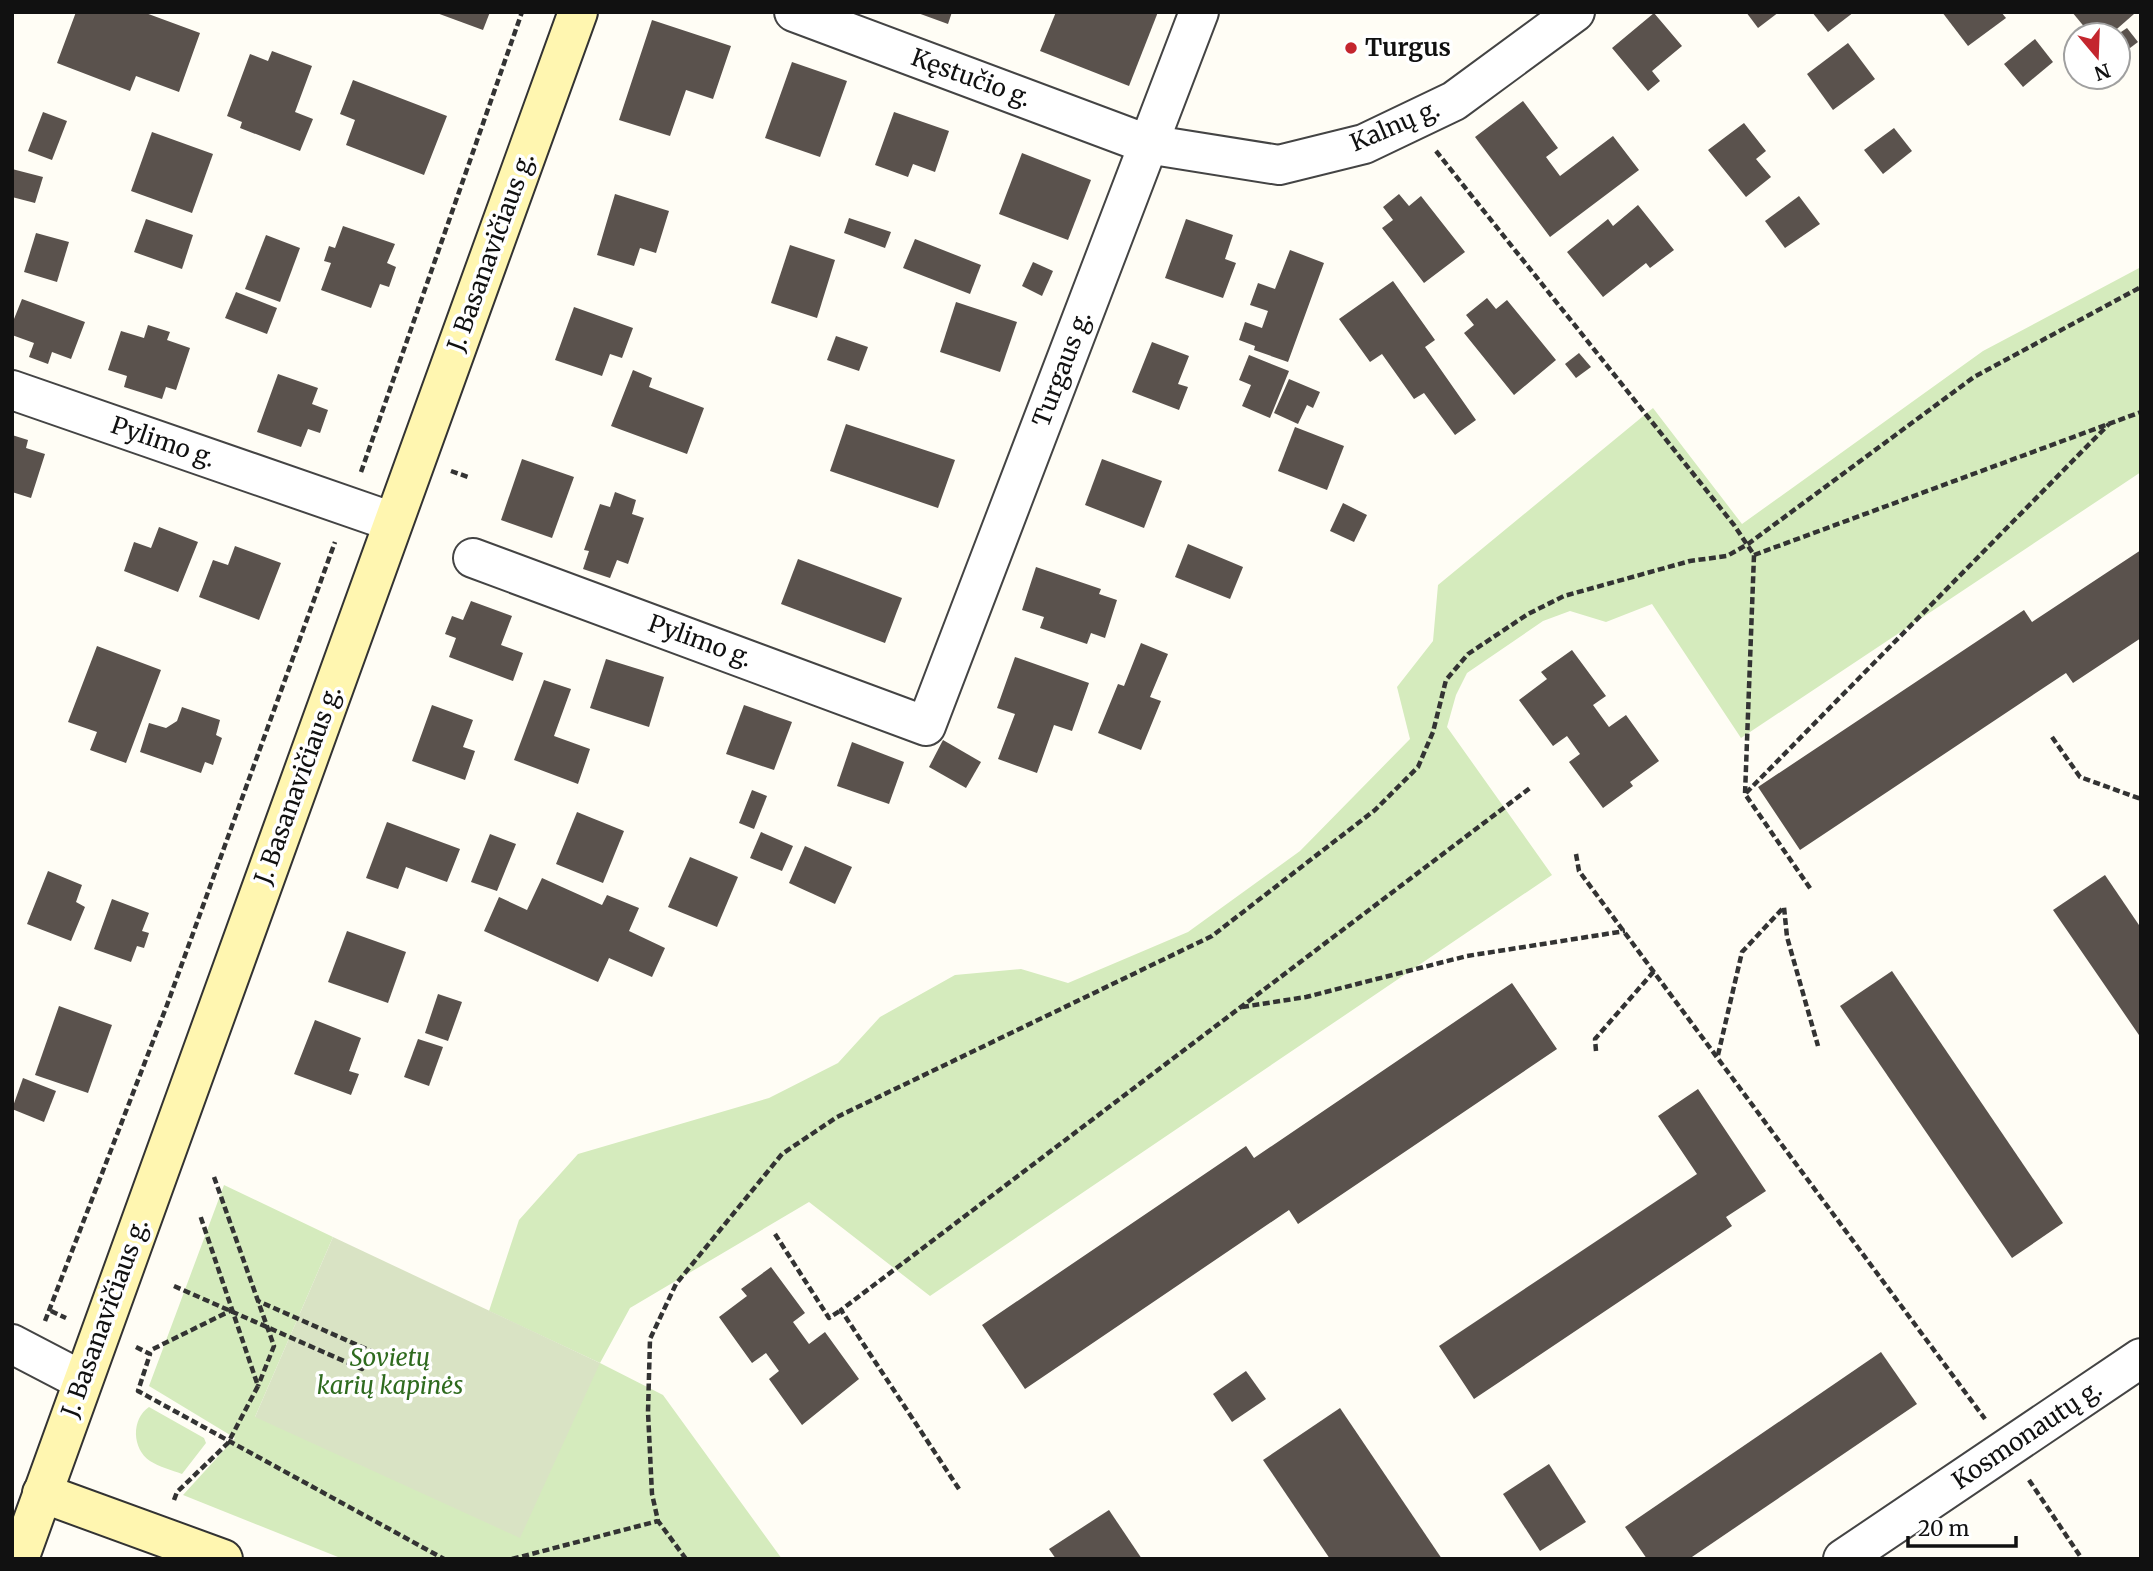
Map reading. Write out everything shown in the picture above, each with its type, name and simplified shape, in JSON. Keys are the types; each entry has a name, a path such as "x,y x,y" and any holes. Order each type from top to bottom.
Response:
{"main road":[{"name":"J. Basanavičiaus g.","path":"19,1559 81,1380 101,1333 578,12"},
{"path":"42,1493 223,1559"}],"street":[{"name":"Kęstučio g.","path":"794,12 1147,144"},
{"name":"Turgaus g.","path":"926,726 1199,12"},
{"name":"Kalnų g.","path":"1147,144 1279,165 1364,144 1454,101 1575,12"},
{"name":"Pylimo g.","path":"12,390 393,522"},
{"name":"Pylimo g.","path":"473,558 926,726"},
{"path":"26,1335 81,1380"},
{"name":"Kosmonautų g.","path":"1843,1559 2141,1357"}],"path":[{"path":"26,1335 51,1311 348,507 522,12"},
{"path":"1425,115 1436,152 1748,544 1754,555 1745,794 1812,891"},
{"path":"686,1559 658,1521 652,1494 648,1412 650,1339 677,1284 782,1154 837,1116 1212,936 1375,810 1418,767 1433,732 1446,680 1468,654 1528,614 1564,596 1690,561 1727,556 1748,544 1974,377 2141,287"},
{"path":"1754,555 2141,412"},
{"path":"1745,794 2109,424"},
{"path":"2052,737 2080,778 2141,799"},
{"path":"775,1234 829,1318 1530,788"},
{"path":"1576,854 1579,871 1718,1055 2007,1449 2082,1559"},
{"path":"1718,1055 1742,952 1784,907 1787,937 1818,1046"},
{"path":"1239,1007 1306,997 1467,956 1625,931"},
{"path":"1596,1051 1595,1039 1655,970"},
{"path":"160,1536 177,1492 228,1443 258,1386 274,1346 214,1177"},
{"path":"200,1215 258,1386"},
{"path":"174,1286 362,1369 371,1351 258,1301"},
{"path":"153,1349 232,1310"},
{"path":"841,1310 959,1489"},
{"path":"51,1311 150,1354 138,1391 228,1443 444,1559"},
{"path":"512,1559 658,1521"}],"green space":[{"path":"2141,267 2141,472 1741,738 1652,604 1606,622 1570,611 1543,621 1467,673 1456,695 1447,727 1552,875 930,1296 809,1202 630,1308 600,1363 489,1311 519,1220 578,1154 769,1098 838,1063 880,1017 955,975 1021,969 1068,983 1188,932 1300,851 1410,739 1397,687 1433,641 1438,585 1653,408 1742,524 1983,351"},
{"path":"224,1185 333,1237 255,1417 600,1363 663,1395 782,1559 343,1559 183,1495 235,1438 149,1386"},
{"name":"Sovietų karių kapinės","path":"333,1237 600,1363 520,1538 255,1417"},
{"path":"149,1407 204,1438 206,1443 182,1474 154,1463 144,1456 140,1449 137,1426 143,1412"}],"building":[{"path":"76,12 143,12 200,33 179,92 136,76 130,91 57,63"},
{"path":"434,12 490,12 483,30"},
{"path":"915,12 952,12 948,24"},
{"path":"1056,12 1158,12 1129,86 1040,51"},
{"path":"1746,12 1779,12 1758,28"},
{"path":"1812,12 1854,12 1828,32"},
{"path":"1942,12 2001,12 2006,18 1968,46"},
{"path":"2072,12 2134,14 2126,21 2079,21"},
{"path":"1654,13 1682,46 1652,71 1660,81 1648,91 1612,48"},
{"path":"652,20 731,46 713,99 686,90 670,136 619,120"},
{"path":"2132,34 2138,42 2132,46"},
{"path":"2035,39 2053,62 2023,87 2004,64"},
{"path":"1848,43 1875,79 1833,110 1807,74"},
{"path":"272,51 312,66 295,112 313,119 300,151 240,128 242,122 227,116 250,54 268,61"},
{"path":"792,62 847,81 820,157 765,138"},
{"path":"353,80 447,116 424,175 346,145 355,120 340,114"},
{"path":"1523,101 1558,148 1546,157 1560,176 1613,136 1639,170 1550,237 1475,137"},
{"path":"43,112 67,121 52,160 28,151"},
{"path":"894,112 949,131 935,172 913,164 908,177 875,165"},
{"path":"1744,123 1766,151 1756,159 1771,177 1746,197 1708,150"},
{"path":"1894,128 1912,151 1883,174 1864,150"},
{"path":"152,132 213,154 192,213 131,191"},
{"path":"1022,153 1091,180 1068,240 999,214"},
{"path":"12,169 43,177 35,203 12,197"},
{"path":"615,194 669,211 656,253 640,248 634,266 597,255"},
{"path":"1399,194 1409,206 1421,196 1465,252 1424,283 1382,228 1393,220 1383,207"},
{"path":"1799,196 1820,224 1785,248 1765,221"},
{"path":"1638,205 1674,250 1650,268 1646,263 1603,297 1567,252 1608,219 1613,226"},
{"path":"849,218 891,232 885,248 844,233"},
{"path":"146,219 193,235 182,269 134,252"},
{"path":"1186,219 1233,235 1225,259 1236,263 1223,298 1165,278"},
{"path":"343,226 395,244 387,263 396,267 389,287 380,284 371,308 321,290 331,263 324,261 329,246 335,248"},
{"path":"36,233 69,242 57,282 24,272"},
{"path":"266,235 300,248 280,302 245,289"},
{"path":"915,239 981,265 970,294 903,268"},
{"path":"790,245 835,260 817,318 771,303"},
{"path":"1290,250 1324,263 1288,362 1254,350 1255,346 1239,340 1245,322 1262,328 1268,311 1250,305 1258,283 1275,289"},
{"path":"1033,262 1053,271 1042,296 1022,286"},
{"path":"1393,281 1435,340 1425,347 1476,420 1455,435 1424,393 1414,399 1382,354 1370,362 1339,319"},
{"path":"236,292 277,308 267,334 225,318"},
{"path":"1487,298 1496,309 1507,300 1556,360 1514,395 1464,333 1474,325 1466,315"},
{"path":"22,299 85,322 71,359 52,352 48,364 29,357 34,343 12,335 12,324"},
{"path":"956,302 1017,322 1000,372 940,352"},
{"path":"574,307 633,328 622,358 610,354 602,376 555,360"},
{"path":"148,325 170,332 167,340 190,348 176,390 166,387 162,399 124,387 127,376 108,370 121,331 144,338"},
{"path":"836,336 868,347 859,371 827,360"},
{"path":"1152,342 1189,356 1178,384 1188,387 1179,410 1132,392"},
{"path":"1579,353 1591,367 1576,378 1565,364"},
{"path":"1249,355 1289,371 1270,418 1242,406 1251,385 1239,380"},
{"path":"633,370 652,378 649,387 704,408 687,454 611,426"},
{"path":"278,374 318,388 312,404 328,410 320,433 308,429 301,447 257,432"},
{"path":"1289,379 1320,392 1313,408 1307,405 1298,424 1274,413"},
{"path":"846,424 955,460 938,508 830,471"},
{"path":"1295,427 1344,446 1327,490 1278,471"},
{"path":"12,435 28,440 26,448 45,454 31,498 12,492"},
{"path":"522,459 574,477 552,538 501,520"},
{"path":"1102,459 1162,481 1144,528 1085,505"},
{"path":"615,492 636,500 632,514 644,518 628,564 617,560 610,578 583,569 589,551 584,550 600,504 610,507"},
{"path":"1343,503 1367,515 1354,542 1330,531"},
{"path":"159,527 198,542 178,592 124,571 134,542 151,548"},
{"path":"1188,544 1243,567 1230,599 1175,577"},
{"path":"235,546 281,563 259,620 199,597 213,560 228,565"},
{"path":"2141,550 2141,638 2073,683 2066,673 1800,850 1758,787 2024,610 2032,622"},
{"path":"798,559 902,598 885,643 781,604"},
{"path":"1036,567 1101,589 1099,594 1117,600 1105,638 1091,633 1087,644 1040,628 1044,617 1022,610"},
{"path":"471,601 512,616 501,645 523,653 513,681 449,657 456,638 445,634 452,616 463,620"},
{"path":"1141,643 1168,654 1150,697 1161,701 1141,750 1098,733 1118,684 1124,686"},
{"path":"97,646 161,670 126,763 90,750 97,732 68,722"},
{"path":"1572,650 1606,696 1593,705 1609,727 1626,715 1659,761 1630,782 1633,786 1603,808 1569,762 1580,754 1567,736 1553,746 1519,700 1547,679 1541,672"},
{"path":"1015,657 1089,683 1072,731 1054,725 1037,773 998,759 1015,714 997,708"},
{"path":"606,659 664,677 649,727 590,708"},
{"path":"544,680 571,689 554,736 590,749 578,784 514,760"},
{"path":"432,705 473,720 463,747 475,751 465,780 412,761"},
{"path":"744,705 792,722 774,770 726,754"},
{"path":"182,707 220,720 216,735 222,738 213,765 205,762 201,773 140,752 149,723 166,728 177,721"},
{"path":"943,740 981,762 966,788 929,767"},
{"path":"852,742 904,762 889,804 837,786"},
{"path":"752,790 767,796 754,829 739,823"},
{"path":"577,812 624,831 603,883 556,864"},
{"path":"387,822 460,849 447,882 406,867 398,889 366,878"},
{"path":"761,832 793,846 782,871 750,858"},
{"path":"490,834 516,844 497,891 471,882"},
{"path":"805,846 852,867 835,904 789,883"},
{"path":"690,857 738,877 717,927 668,907"},
{"path":"48,871 82,885 76,902 85,907 71,941 27,924"},
{"path":"2105,875 2141,928 2141,1038 2053,910"},
{"path":"542,878 602,905 607,895 639,908 629,931 665,948 652,977 609,958 598,982 484,931 499,897 527,910"},
{"path":"112,899 149,913 142,931 149,933 144,948 137,946 131,962 94,949"},
{"path":"347,931 406,952 388,1003 328,982"},
{"path":"1892,971 2063,1223 2012,1258 1840,1006"},
{"path":"1512,983 1557,1049 1298,1224 1289,1210 1025,1389 982,1325 1246,1146 1254,1158"},
{"path":"438,994 462,1002 448,1041 425,1033"},
{"path":"59,1006 112,1025 88,1093 35,1075"},
{"path":"315,1020 361,1038 349,1071 359,1074 351,1095 294,1074"},
{"path":"418,1039 443,1047 429,1086 404,1077"},
{"path":"23,1078 56,1091 44,1122 12,1109"},
{"path":"1698,1089 1766,1191 1726,1217 1732,1226 1474,1399 1439,1346 1697,1174 1658,1116"},
{"path":"771,1267 805,1313 793,1322 809,1344 825,1332 859,1379 802,1425 769,1379 779,1371 766,1353 752,1363 719,1317 747,1296 741,1289"},
{"path":"1881,1352 1917,1404 1689,1559 1647,1559 1625,1527"},
{"path":"1246,1371 1266,1399 1232,1422 1213,1394"},
{"path":"1340,1408 1442,1559 1330,1559 1263,1460"},
{"path":"1549,1464 1586,1522 1540,1551 1503,1494"},
{"path":"1109,1510 1142,1559 1056,1559 1049,1549"}],"place":[{"name":"Turgus","path":"1351,48"}]}
